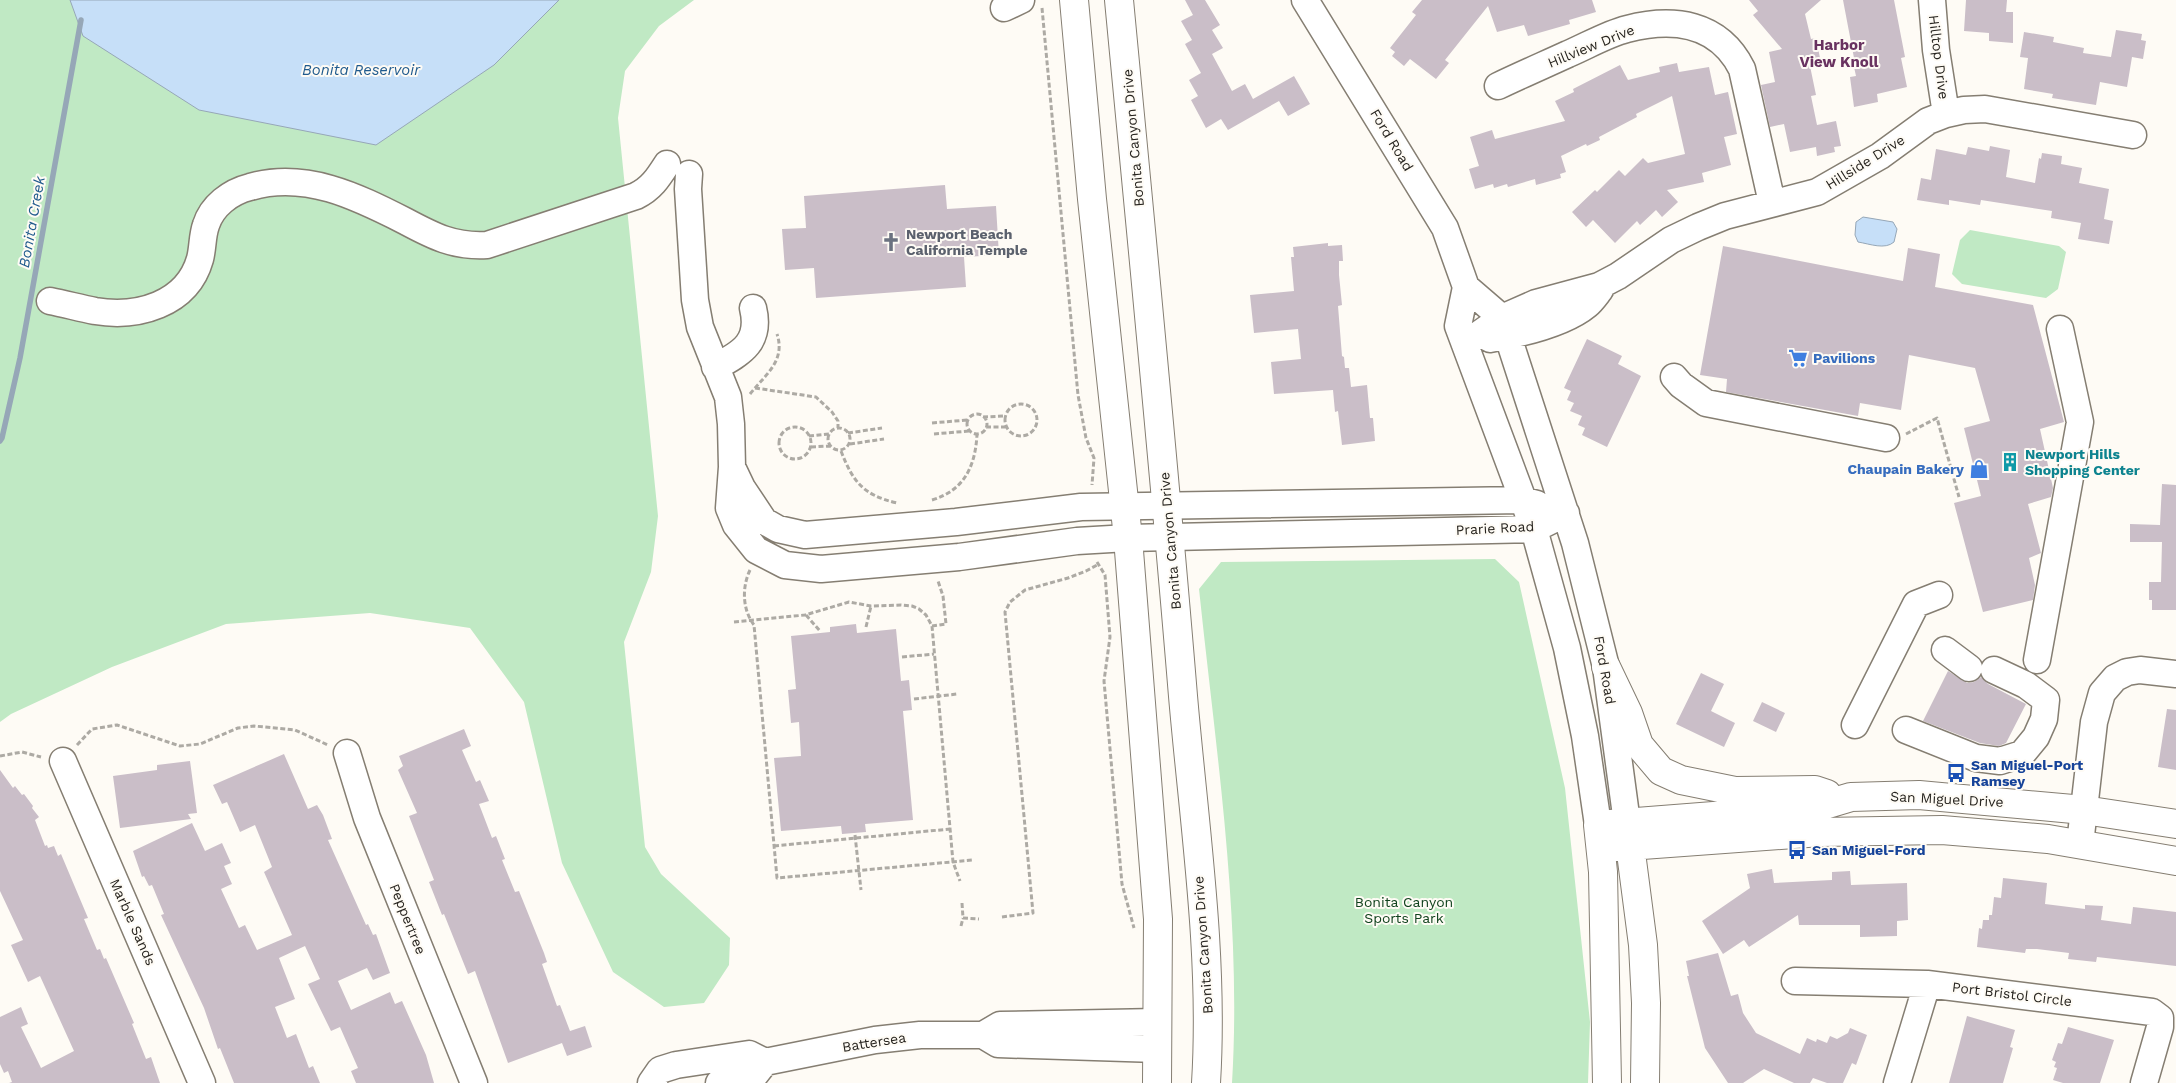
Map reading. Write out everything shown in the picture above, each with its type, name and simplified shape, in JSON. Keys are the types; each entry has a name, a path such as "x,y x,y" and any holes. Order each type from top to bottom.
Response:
{"main road":[{"path":"1074,0 1092,199 1128,538 1158,919 1157,1083"},
{"name":"Bonita Canyon Drive","path":"1120,0 1168,507 1207,971 1208,1049 1206,1083"},
{"path":"1606,667 1628,713 1639,745 1661,771 1681,780 1735,791 1815,790 1842,800"},
{"name":"San Miguel Drive","path":"1629,834 1814,808 1851,797 1919,795 2084,810 2176,824"},
{"name":"San Miguel Drive","path":"1600,836 1942,830 2080,844 2176,861"},
{"name":"Ford Road","path":"1629,834 1643,945 1646,1003 1645,1083"},
{"path":"1600,836 1607,1010 1607,1083"}],"street":[{"name":"Hilltop Drive","path":"1932,0 1936,50 1946,114"},
{"name":"Ford Road","path":"1312,3 1445,228 1466,287 1505,327 1585,575 1606,667 1629,834"},
{"name":"Hillview Drive","path":"1498,86 1625,29 1649,24 1668,24 1692,27 1710,33 1726,44 1742,69 1772,203"},
{"name":"Hillside Drive","path":"1465,344 1505,327 1529,332 1587,306 1609,280 1672,240 1725,216 1817,192 1880,156 1928,121 1946,114 1964,110 1985,110 2133,135"},
{"name":"Prarie Road","path":"50,301 96,311 127,312 155,308 179,294 191,278 200,260 206,226 214,210 226,198 246,187 264,183 296,181 320,185 369,203 442,240 470,246 487,245 636,196 646,191 657,180 678,169 688,189 695,300 700,327 728,397 732,467 730,508 736,525 749,547 785,565 821,569 959,557 1077,541 1128,538 1534,529 1566,514"},
{"path":"1466,287 1458,326 1534,529 1567,648 1585,736 1600,836"},
{"path":"715,366 729,360 750,342 756,330 753,308"},
{"path":"2036,660 2080,422 2060,329"},
{"path":"1674,377 1681,385 1706,403 1894,437"},
{"name":"Prarie Road","path":"749,547 778,529 805,535 956,522 1081,507 1522,500 1566,514"},
{"path":"1855,725 1916,604 1939,595"},
{"path":"1906,730 1976,758 2000,761 2022,754 2036,737 2044,719 2046,700 2026,685 1982,669 1944,650"},
{"path":"2080,844 2094,722 2102,694 2115,678 2127,672 2140,670 2176,674"},
{"name":"Peppertree","path":"347,753 367,818 474,1083"},
{"name":"Marble Sands","path":"63,761 202,1083"},
{"name":"Port Bristol Circle","path":"1795,981 1927,984 2152,1012 2160,1018 2160,1027 2144,1083"},
{"path":"1897,1083 1927,984"},
{"name":"Battersea","path":"651,1083 660,1070 700,1072 749,1054 765,1062 875,1040 920,1035 983,1035 1000,1025 1157,1036"},
{"name":"Battersea","path":"719,1083 754,1076 765,1062"}],"path":[{"path":"1042,0 1078,394 1086,438 1094,458 1092,488"},
{"path":"750,402 750,393 774,366 780,353 776,330"},
{"path":"755,388 816,397 832,412 838,421 838,428"},
{"path":"1022,404 1032,409 1037,419 1031,433 1022,436 1012,434 1006,426 1005,416 1011,407 1022,404"},
{"path":"969,431 966,425 968,420 974,415 983,417 1005,416"},
{"path":"934,434 969,431 977,434 984,432 987,422 983,417"},
{"path":"1894,437 1937,418 1959,497"},
{"path":"932,423 968,420"},
{"path":"986,427 1006,426"},
{"path":"792,428 802,429 809,436 809,451 801,458 792,459 783,453 780,444 783,434 792,428"},
{"path":"838,428 848,432 882,428"},
{"path":"809,436 829,434 838,428"},
{"path":"848,432 850,444"},
{"path":"829,434 828,441 830,446 834,450 841,451 850,444 884,439"},
{"path":"926,502 941,497 959,484 969,472 976,457 977,434"},
{"path":"810,447 830,446"},
{"path":"841,451 850,474 856,483 870,493 890,502 906,505"},
{"path":"749,547 744,593 750,620 754,625 777,878 973,860"},
{"path":"1002,917 1033,913 1005,612 1010,602 1026,590 1068,578 1086,571 1098,562 1105,575 1110,637 1104,681 1122,884 1134,931"},
{"path":"932,626 946,624 943,596 940,584 935,579"},
{"path":"734,622 805,615 844,603 858,603 871,606 901,604 919,609 926,615 932,626 953,862 960,882"},
{"path":"866,627 871,606"},
{"path":"805,615 820,631"},
{"path":"902,657 934,654"},
{"path":"914,698 957,694"},
{"path":"0,756 22,752 63,761 92,729 117,725 180,746 200,744 238,728 270,727 295,730 347,753"},
{"path":"774,846 950,829"},
{"path":"855,837 861,890"},
{"path":"961,926 963,918 962,903"},
{"path":"963,918 979,919"}],"green space":[{"path":"0,0 694,0 659,26 625,71 618,118 658,516 651,572 624,642 645,847 661,874 730,938 729,965 704,1003 664,1007 613,972 562,863 524,702 470,628 370,613 226,624 112,667 11,714 0,722"},
{"path":"1970,230 2059,246 2066,252 2058,289 2046,298 1962,284 1952,274 1960,240"},
{"name":"Bonita Canyon Sports Park","path":"1495,559 1519,582 1565,788 1590,1022 1588,1083 1232,1083 1233,959 1226,835 1199,589 1221,562"}],"water":[{"name":"Bonita Reservoir","path":"70,0 559,0 494,65 376,145 199,110 83,36"},
{"path":"1863,217 1893,222 1897,229 1894,242 1882,246 1858,242 1855,235 1856,222"}],"building":[{"path":"1185,0 1205,0 1220,25 1212,30 1223,48 1212,54 1232,91 1245,84 1253,99 1294,76 1310,104 1288,116 1279,101 1228,130 1221,119 1206,128 1191,100 1198,96 1189,80 1201,73 1185,44 1192,40 1181,21 1193,15"},
{"path":"1422,0 1592,0 1596,12 1569,20 1570,24 1528,36 1524,25 1497,32 1488,6 1445,60 1449,63 1436,79 1410,59 1404,66 1392,56 1395,52 1390,48 1416,15 1412,12"},
{"path":"1749,0 1821,0 1805,14 1811,39 1816,38 1821,63 1810,66 1816,95 1811,96 1817,125 1836,121 1841,146 1834,147 1835,152 1817,156 1816,147 1790,152 1784,124 1770,127 1761,85 1775,82 1769,52 1782,49 1753,15 1758,11"},
{"path":"1843,0 1894,0 1905,57 1901,58 1907,87 1877,94 1878,102 1854,107 1850,77 1856,76"},
{"path":"1966,0 2007,0 2006,12 2013,12 2013,43 1989,41 1989,33 1964,31"},
{"path":"2116,30 2142,34 2141,40 2146,41 2143,59 2132,57 2127,87 2100,82 2096,105 2052,98 2053,94 2024,89 2028,58 2020,57 2024,32 2054,37 2053,42 2084,48 2083,53 2111,57"},
{"path":"1677,63 1679,72 1709,67 1715,95 1728,92 1737,134 1724,137 1731,165 1702,173 1704,182 1667,190 1678,202 1662,217 1656,210 1640,225 1637,221 1615,243 1593,220 1586,227 1572,212 1595,190 1597,192 1619,170 1625,176 1643,158 1648,163 1685,154 1672,96 1636,114 1637,117 1599,137 1600,140 1587,146 1586,144 1561,156 1566,172 1560,174 1561,178 1536,185 1535,179 1508,187 1507,184 1494,188 1493,184 1475,189 1469,169 1479,166 1470,137 1492,130 1495,139 1565,121 1555,101 1574,92 1573,89 1620,65 1628,80 1660,72 1659,67"},
{"path":"1990,146 2010,150 2006,177 2035,183 2039,158 2041,159 2042,153 2062,156 2061,164 2082,168 2079,183 2109,189 2104,219 2113,221 2109,244 2078,239 2081,223 2051,218 2052,211 1981,200 1980,205 1949,200 1949,205 1917,200 1921,178 1931,180 1936,149 1966,155 1968,147 1989,151"},
{"name":"Newport Beach California Temple","path":"945,185 947,209 996,206 999,255 964,257 966,287 816,298 814,268 785,270 782,229 806,228 804,196"},
{"path":"1328,243 1328,246 1342,245 1343,261 1339,261 1339,275 1342,305 1338,306 1342,356 1344,357 1345,368 1349,368 1351,387 1367,385 1370,418 1373,418 1375,441 1342,445 1338,411 1335,412 1333,390 1274,394 1271,362 1301,359 1298,329 1254,333 1250,295 1294,291 1291,257 1294,257 1293,247"},
{"name":"Newport Hills Shopping Center","path":"1723,246 1903,281 1908,248 1940,254 1935,287 2033,305 2064,422 2040,429 2053,488 2051,497 2028,504 2041,553 2029,558 2035,585 2033,600 1983,612 1954,503 1981,496 1964,428 1990,421 1975,368 1909,355 1901,410 1860,403 1858,416 1726,392 1727,379 1700,375"},
{"path":"1587,339 1622,356 1618,364 1641,376 1607,447 1582,435 1585,428 1578,425 1582,416 1570,411 1574,403 1567,400 1571,391 1564,388"},
{"path":"2162,484 2176,485 2176,610 2152,610 2152,600 2149,600 2149,582 2161,582 2162,542 2130,542 2130,524 2160,525"},
{"path":"856,624 857,633 896,629 901,681 909,680 912,710 903,711 913,820 865,824 866,832 842,834 841,826 781,831 774,758 801,756 799,722 791,723 788,690 796,689 791,636 830,632 830,627"},
{"path":"1948,671 1967,683 1974,682 1981,677 1988,684 2026,704 2006,743 1999,746 1980,743 1923,721"},
{"path":"1701,673 1724,684 1711,711 1735,723 1724,747 1676,724"},
{"path":"1762,702 1785,713 1776,732 1753,721"},
{"path":"2167,709 2176,710 2176,770 2158,767"},
{"path":"464,729 471,746 462,750 476,782 480,780 489,801 479,804 492,838 496,836 505,859 502,860 515,892 519,891 544,953 547,962 542,964 557,1006 560,1005 570,1031 585,1026 592,1047 567,1056 562,1043 508,1063 475,971 468,974 429,882 434,880 409,816 417,813 398,770 403,766 399,756"},
{"path":"284,754 308,809 317,805 323,815 332,839 328,840 366,925 368,924 373,935 376,934 390,973 373,980 367,968 338,981 351,1010 390,992 395,1004 402,1001 426,1055 434,1083 356,1083 351,1071 358,1068 340,1027 331,1031 308,984 320,979 305,946 279,958 295,999 275,1007 287,1038 296,1034 309,1068 313,1066 320,1083 234,1083 220,1048 218,1049 204,1008 161,915 164,914 152,885 149,886 144,876 142,877 133,851 192,823 205,851 222,843 231,863 224,866 232,884 221,889 239,928 245,925 257,950 292,935 264,872 272,867 255,825 240,832 227,802 222,804 213,785"},
{"path":"190,761 197,813 188,814 191,819 120,828 113,776 157,770 157,765"},
{"path":"0,770 13,788 15,786 22,795 24,794 33,806 32,808 39,817 35,820 45,846 47,845 48,848 54,846 58,856 61,854 88,918 84,919 97,950 100,949 104,959 106,958 134,1023 132,1024 146,1059 151,1057 160,1083 9,1083 12,1082 8,1071 4,1073 0,1064 0,1017 21,1007 28,1024 21,1027 41,1068 74,1051 40,976 28,982 11,945 23,940 0,891"},
{"path":"1772,869 1774,883 1832,880 1832,872 1850,871 1851,885 1907,883 1908,920 1897,921 1897,936 1860,937 1860,925 1799,925 1798,915 1749,947 1744,940 1723,954 1702,921 1750,888 1747,874"},
{"path":"2003,878 2047,883 2045,904 2085,909 2085,905 2103,906 2101,920 2131,924 2133,907 2176,912 2176,966 2097,957 2096,962 2068,959 2069,953 2037,949 2026,949 2025,953 1977,947 1979,928 1982,929 1983,920 1989,920 1989,915 1992,915 1994,897 2001,898"},
{"path":"1718,953 1731,996 1738,994 1743,1013 1756,1033 1800,1054 1807,1038 1816,1042 1817,1039 1827,1043 1830,1036 1837,1039 1848,1033 1850,1028 1867,1035 1856,1065 1852,1063 1843,1083 1827,1083 1813,1078 1810,1083 1794,1083 1764,1069 1743,1083 1728,1083 1705,1048 1687,976 1689,976 1686,961"},
{"path":"1967,1016 2015,1030 2010,1047 2013,1048 2003,1083 1949,1083"},
{"path":"2068,1027 2114,1040 2100,1083 2063,1083 2053,1080 2057,1068 2054,1067 2056,1062 2052,1060 2058,1043 2062,1044"}],"waterway":[{"name":"Bonita Creek","path":"0,441 20,358 81,20"}],"place":[{"name":"Newport Beach California Temple","path":"891,242"},
{"name":"Pavilions","path":"1798,358"},
{"name":"Newport Hills Shopping Center","path":"2010,462"},
{"name":"Chaupain Bakery","path":"1979,469"},
{"name":"San Miguel-Port Ramsey","path":"1956,773"},
{"name":"San Miguel-Ford","path":"1797,850"}],"district":[{"name":"Harbor View Knoll","path":"1839,54"}]}
